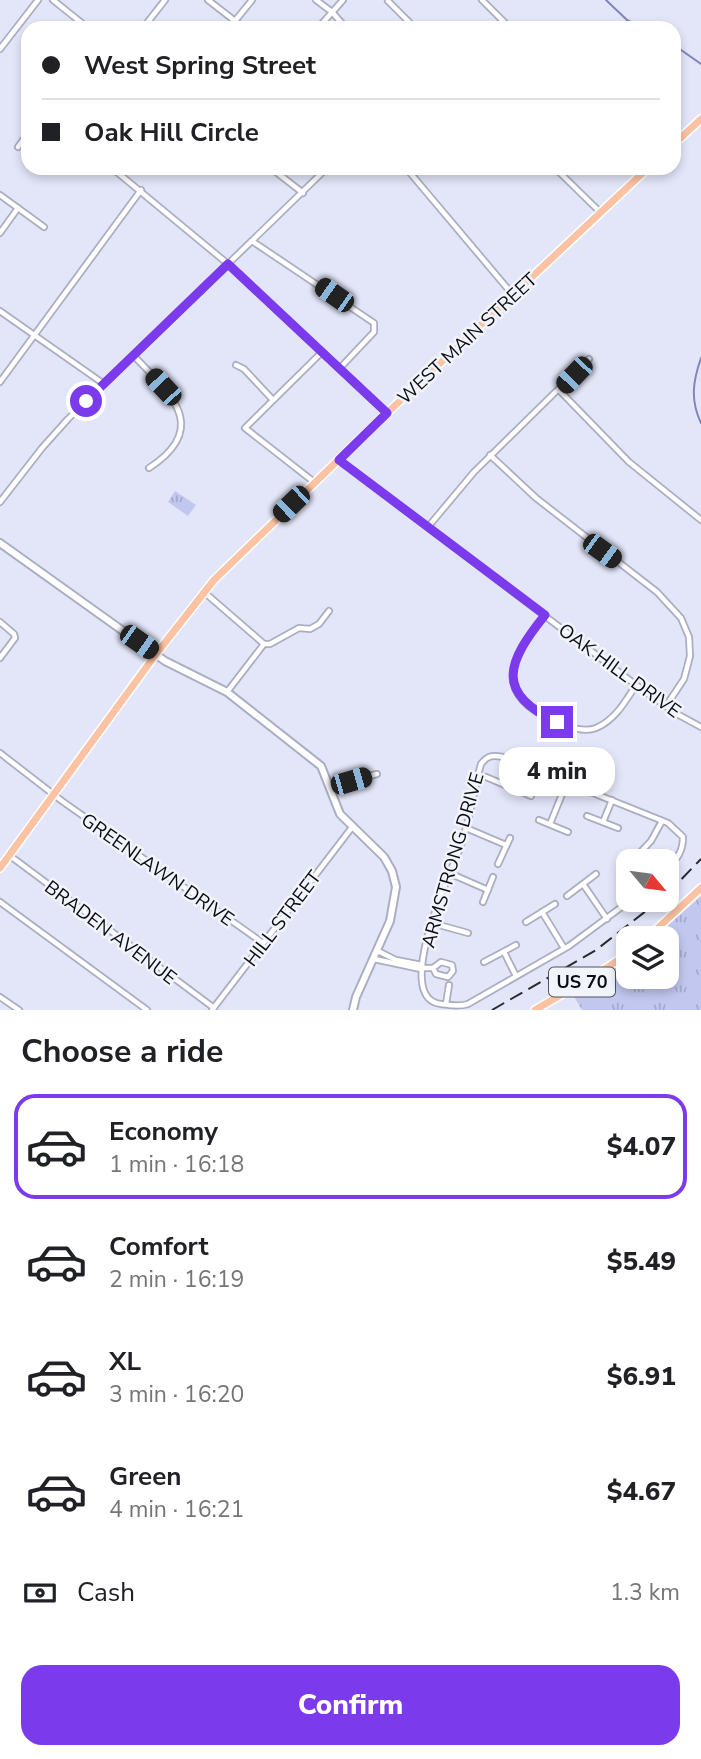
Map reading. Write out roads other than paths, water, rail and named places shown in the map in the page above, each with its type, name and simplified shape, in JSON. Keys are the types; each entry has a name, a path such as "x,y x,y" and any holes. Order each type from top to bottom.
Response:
{"main road":[{"path":"681,138 701,119"},
{"name":"WEST MAIN STREET","path":"0,868 156,654 204,592 236,557 640,175"},
{"path":"660,926 701,888"},
{"name":"US 70","path":"535,1010 616,962"}],"street":[{"path":"22,21 38,0"},
{"path":"53,0 79,21"},
{"path":"149,21 165,0"},
{"path":"208,0 234,21 252,0"},
{"path":"317,0 340,21"},
{"path":"324,21 342,0"},
{"path":"482,0 503,21"},
{"path":"387,1 408,21"},
{"path":"0,49 21,22"},
{"path":"18,146 21,142"},
{"path":"121,175 228,264 387,413"},
{"path":"280,175 303,193"},
{"path":"0,502 53,435 320,175"},
{"path":"412,175 513,295"},
{"path":"562,175 600,212"},
{"path":"0,382 141,190"},
{"path":"0,195 44,227"},
{"path":"0,233 18,208"},
{"path":"253,241 374,324 374,332 340,368"},
{"path":"0,311 104,384"},
{"path":"314,482 245,428 322,352"},
{"path":"134,356 174,399 181,417 176,442 165,456 149,468"},
{"path":"428,527 454,493 490,455 589,359"},
{"path":"236,365 244,369 273,400"},
{"path":"559,390 629,462 701,520"},
{"path":"490,455 536,498 657,592 681,618 689,637 690,656 684,679 666,706"},
{"name":"OAK HILL DRIVE","path":"339,460 636,685 701,727"},
{"path":"0,543 156,654 227,692 317,761 330,786 335,804 384,857 394,879 394,908 352,1010"},
{"path":"204,592 264,644 270,644 299,628 310,629 319,624 329,611"},
{"path":"545,615 520,648 513,670 516,690 531,709 572,727 591,730 613,717 636,685"},
{"path":"0,622 15,638 0,659"},
{"path":"227,692 264,644"},
{"name":"GREENLAWN DRIVE","path":"0,753 263,943"},
{"name":"ARMSTRONG DRIVE","path":"446,1004 430,1000 422,992 422,967 432,923 466,828 481,764 492,755 519,763 674,827 683,837 682,852 679,855"},
{"path":"508,786 519,763"},
{"path":"330,786 377,774"},
{"path":"486,778 531,796"},
{"path":"550,824 567,782"},
{"path":"603,822 612,800"},
{"path":"587,816 618,828"},
{"path":"539,820 568,832"},
{"path":"643,849 662,821"},
{"name":"HILL STREET","path":"213,1009 353,826"},
{"path":"466,828 506,845"},
{"path":"498,864 510,838"},
{"name":"BRADEN AVENUE","path":"9,855 213,1009"},
{"path":"449,873 488,890"},
{"path":"567,896 596,874"},
{"path":"483,902 494,877"},
{"path":"583,884 607,919"},
{"path":"0,902 147,1010"},
{"path":"526,922 555,904"},
{"path":"542,912 564,948"},
{"path":"449,985 446,1004 468,1004 564,948 616,912"},
{"path":"432,923 468,933"},
{"path":"484,962 516,945"},
{"name":"ARMSTRONG DRIVE","path":"378,951 395,960 422,967"},
{"path":"504,952 516,976"},
{"name":"ARMSTRONG DRIVE","path":"374,959 433,968 442,962 452,965 453,968 452,974 444,977 436,974 433,968"},
{"path":"0,997 19,1010"}],"waterway":[{"path":"606,0 629,21"},
{"path":"681,50 701,64"},
{"path":"701,358 694,391 695,406 701,423"}],"railway":[{"path":"679,882 701,859"},
{"path":"492,1010 596,950 645,912"}]}
